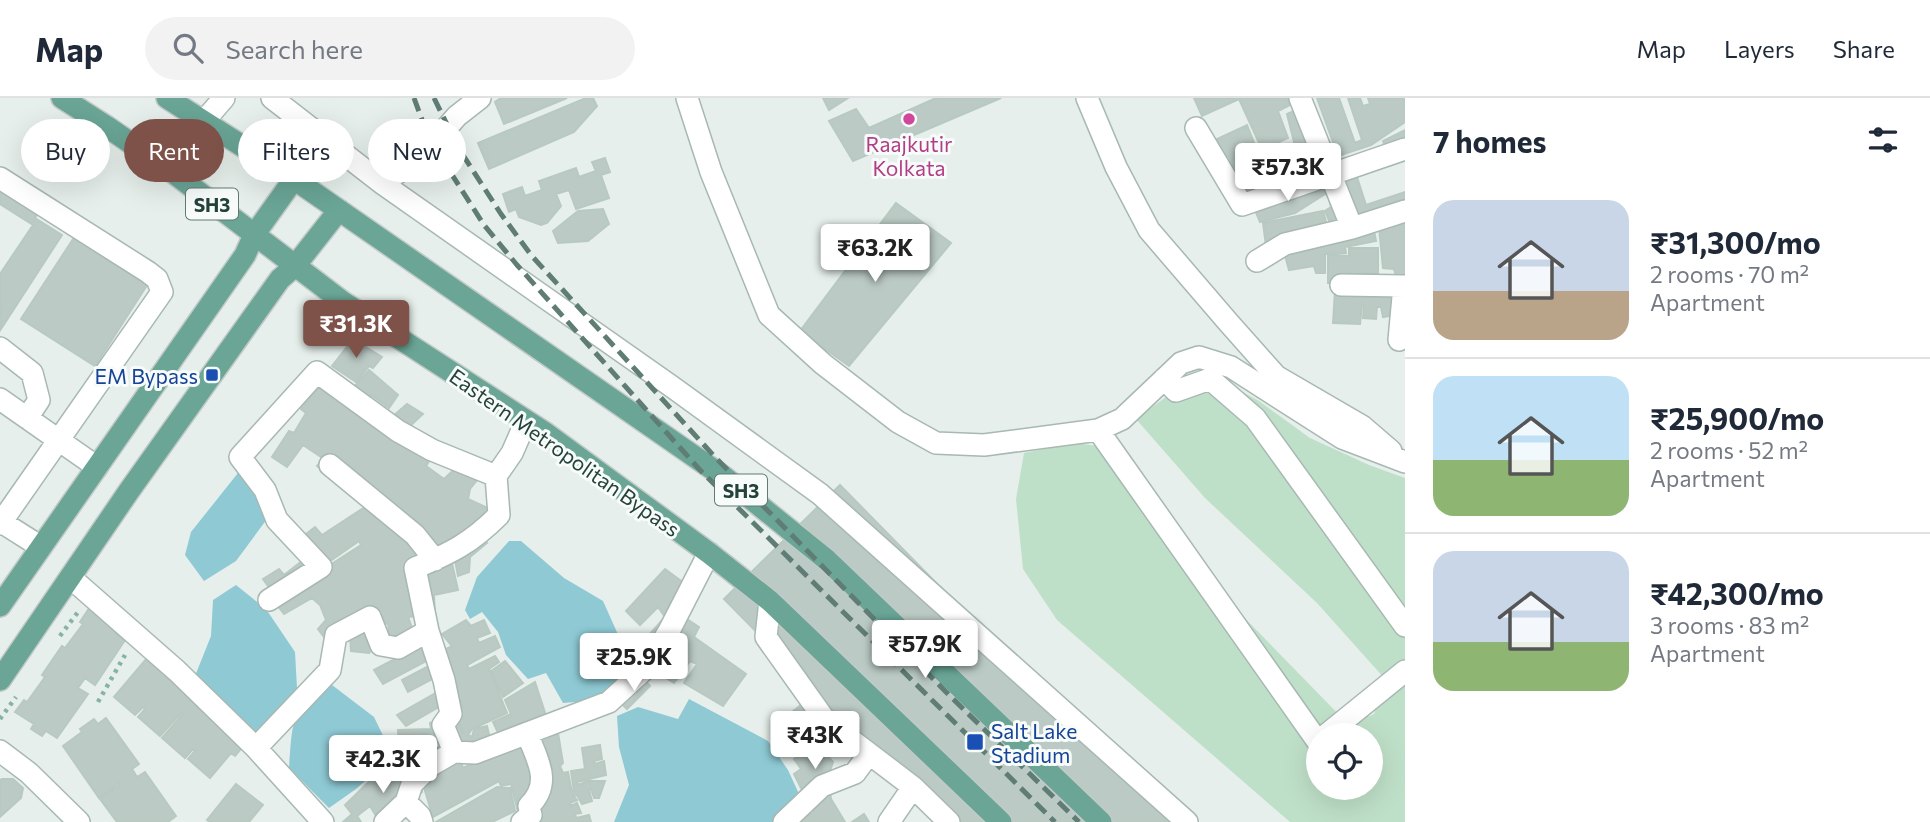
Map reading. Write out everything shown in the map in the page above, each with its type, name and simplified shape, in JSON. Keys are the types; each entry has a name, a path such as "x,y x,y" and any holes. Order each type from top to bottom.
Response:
{"main road":[{"name":"Eastern Metropolitan Bypass","path":"62,98 124,138"},
{"name":"SH3","path":"167,98 201,119"},
{"name":"Eastern Metropolitan Bypass","path":"185,182 342,302 526,421 770,601 1000,822"},
{"path":"0,606 245,255 254,235 292,182"},
{"name":"SH3","path":"298,182 745,494 827,560 1101,822"},
{"path":"0,680 129,491 280,279 295,265 339,210"}],"street":[{"path":"206,119 224,98"},
{"path":"272,98 295,105 383,184 820,494 1187,822"},
{"path":"383,184 425,152 457,116 480,98"},
{"path":"687,98 711,172 769,316 898,422 936,443 984,445 1098,430 1122,419 1181,363 1199,357 1231,367 1342,438 1404,462"},
{"path":"1087,98 1116,167 1149,230 1228,323 1276,376 1362,426 1404,462"},
{"path":"1300,98 1352,228"},
{"path":"1196,128 1242,205 1405,149"},
{"path":"0,177 148,272 157,279 162,292 0,523 41,547"},
{"path":"1257,261 1285,244 1352,228 1405,211"},
{"path":"1341,285 1404,286 1399,340"},
{"path":"0,348 32,373 39,400 27,418"},
{"path":"269,600 321,567 277,520 265,490 240,457 317,372 398,431 432,450 496,476"},
{"path":"1164,379 1176,391 1210,379 1255,418 1405,625"},
{"path":"0,398 97,467"},
{"path":"454,752 443,725 451,714 444,680 428,631 415,568 476,537 499,515 496,476 512,453 526,421"},
{"path":"1098,430 1306,725"},
{"path":"330,465 415,534 435,560"},
{"path":"386,822 406,802 412,784 430,766 454,752 475,753 609,702 647,667 709,554"},
{"path":"71,578 177,671 256,748 323,822"},
{"path":"770,601 766,637 825,720 913,787 949,822"},
{"path":"256,748 330,670 336,635 370,617 381,645 398,648 428,631"},
{"path":"1341,723 1405,671"},
{"path":"522,822 531,815 529,806 540,796 543,776 527,733"},
{"path":"0,751 39,782 79,822"},
{"path":"784,822 821,786 855,773 869,754"},
{"path":"889,822 913,787"},
{"path":"406,802 422,822"}],"path":[{"path":"98,702 136,636"}],"green space":[{"path":"1203,370 1259,401 1310,438 1405,478 1405,822 1290,822 1057,620 1023,569 1016,499 1024,453 1075,443 1106,447 1159,530 1347,723 1306,723 1306,800 1383,800 1383,723 1354,723 1374,714 1385,679 1317,603 1205,498 1136,419"}],"water":[{"path":"238,473 257,485 267,519 236,561 204,581 185,555 191,532"},
{"path":"509,541 521,541 564,578 603,601 620,639 621,685 587,701 563,703 546,673 528,679 506,655 498,632 482,612 470,619 465,610 477,577"},
{"path":"236,585 266,609 295,652 297,688 274,718 256,733 195,676 211,636 213,600"},
{"path":"332,685 374,717 393,756 356,789 329,808 289,768 291,739 296,719 308,703"},
{"path":"689,699 768,741 788,770 799,794 778,822 614,822 629,785 619,747 617,716 638,707 678,719"}],"building":[{"path":"501,98 567,98 504,124 495,102"},
{"path":"586,98 593,98 597,106 574,132 489,169 478,143"},
{"path":"823,98 848,98 829,110"},
{"path":"936,98 1001,98 853,161 829,121 856,109 869,128"},
{"path":"1194,98 1287,98 1290,105 1278,111 1288,138 1270,146 1259,143 1239,99 1202,116"},
{"path":"1317,98 1339,98 1355,143 1362,140 1348,98 1360,98 1363,106 1370,104 1368,98 1405,98 1405,122 1371,145 1338,156"},
{"path":"1300,108 1324,167 1246,198 1228,155 1223,158 1213,141 1247,125 1255,145 1271,147 1274,153 1295,146 1287,114"},
{"path":"1405,130 1405,143 1386,150 1383,141"},
{"path":"605,158 610,172 601,175 609,198 576,209 569,190 556,194 561,206 547,223 541,225 519,217 516,209 509,212 503,194 522,187 525,196 542,190 539,181 576,168 579,177 596,171 592,162"},
{"path":"1355,171 1366,205 1405,192 1405,203 1354,220 1340,177"},
{"path":"1324,179 1347,221 1332,228 1325,211 1331,207"},
{"path":"1321,183 1325,194 1295,213 1260,222 1253,205"},
{"path":"0,185 39,211 35,218 62,235 1,329 0,274 33,225 0,204"},
{"path":"896,203 951,243 849,366 800,331"},
{"path":"603,209 609,224 588,241 558,243 553,231 578,211"},
{"path":"1323,211 1328,229 1266,246 1263,223"},
{"path":"1405,220 1405,279 1397,280 1394,269 1383,268 1379,227"},
{"path":"1373,225 1376,241 1345,247 1346,253 1325,254 1325,273 1316,273 1314,266 1289,270 1283,248"},
{"path":"75,236 149,282 95,366 21,319"},
{"path":"1349,248 1378,248 1378,273 1359,273 1360,283 1352,283 1352,274 1349,273 1349,283 1328,283 1328,255 1349,256"},
{"path":"1335,290 1397,294 1396,315 1383,317 1381,307 1377,307 1376,319 1363,318 1362,304 1360,324 1333,323"},
{"path":"353,339 382,357 373,368 369,366 356,382 332,366"},
{"path":"369,370 398,395 389,408 371,395 369,398 392,417 407,404 423,414 409,427 439,446 426,466 444,479 460,464 481,475 470,489 468,499 494,511 475,531 487,543 470,557 469,572 458,576 455,560 451,559 458,590 434,595 435,614 408,617 413,630 409,652 426,645 453,681 446,649 452,646 442,634 466,620 471,626 484,620 490,633 477,638 479,643 495,636 500,647 467,665 469,669 495,656 499,662 489,669 507,713 472,729 468,735 472,737 474,729 487,726 491,743 419,766 404,777 397,772 398,758 425,757 426,750 448,745 434,736 435,747 427,748 426,735 423,735 423,745 399,746 398,730 431,729 430,723 454,715 464,733 454,709 463,706 458,696 406,726 397,715 439,691 434,678 408,692 402,680 429,666 426,661 383,684 374,670 395,659 382,642 389,633 388,624 384,623 385,636 369,653 351,651 350,635 334,628 324,637 318,629 326,620 320,605 312,598 284,614 274,601 361,545 359,541 326,564 273,593 263,579 279,569 284,575 316,550 306,534 315,527 322,535 368,505 317,466 324,459 303,445 287,467 272,457 289,431 294,433 306,413 301,409 329,373 353,388"},
{"name":"Salt Lake Stadium","path":"840,485 1171,822 944,822 724,599"},
{"path":"665,569 688,586 687,619 699,627 694,637 746,674 723,706 684,683 697,664 690,661 674,683 655,671 678,636 668,631 635,673 625,662 665,617 658,607 640,625 626,611"},
{"path":"90,607 120,628 116,634 125,640 95,685 85,678 78,688 88,694 57,738 46,731 42,736 31,729 34,724 15,712 24,700 27,702 62,646 65,648 83,624 80,622"},
{"path":"147,658 170,673 166,677 172,681 175,678 245,744 235,756 231,753 210,778 188,759 195,751 193,749 185,758 162,738 183,714 181,713 160,736 138,717 145,709 143,707 135,715 114,697"},
{"path":"505,661 523,683 503,697 491,671"},
{"path":"642,677 650,686 627,709 618,700"},
{"path":"535,682 548,722 501,739 493,722 511,714 505,700"},
{"path":"801,705 819,731 830,739 821,748 833,762 828,777 831,799 845,822 798,822 814,812 794,774 801,769 794,759 814,746 807,740 817,732 815,730 803,739 790,723 792,712"},
{"path":"106,718 139,764 132,769 137,777 145,772 176,816 168,822 117,822 100,799 120,785 119,783 99,798 63,746 94,719 98,724"},
{"path":"557,727 563,763 560,766 563,773 568,772 572,792 571,771 585,769 582,748 600,745 602,759 594,761 595,764 604,761 606,775 577,782 578,785 588,781 605,781 599,798 594,798 591,789 592,801 582,804 577,795 574,796 577,800 570,803 571,806 577,803 581,813 575,814 576,818 589,815 591,822 536,822 519,816 511,784 501,786 499,781 433,817 422,781 460,759 463,768 537,732 544,754 540,731"},
{"path":"390,761 397,781 414,774 422,792 379,821 370,806 357,816 361,822 343,822 352,814 345,805"},
{"path":"13,779 23,788 21,798 0,817 0,780"},
{"path":"236,784 263,805 249,822 207,820"},
{"path":"497,787 510,788 515,811 492,822 436,822"},
{"path":"864,814 869,822 852,822"}],"railway":[{"path":"414,98 425,128 442,159 484,225 517,265 700,470 1055,822"},
{"path":"434,98 459,149 531,255 714,456 946,692 1079,822"}],"place":[{"name":"Raajkutir Kolkata","path":"909,119"},
{"name":"EM Bypass","path":"212,375"},
{"name":"Salt Lake Stadium","path":"975,742"}]}
